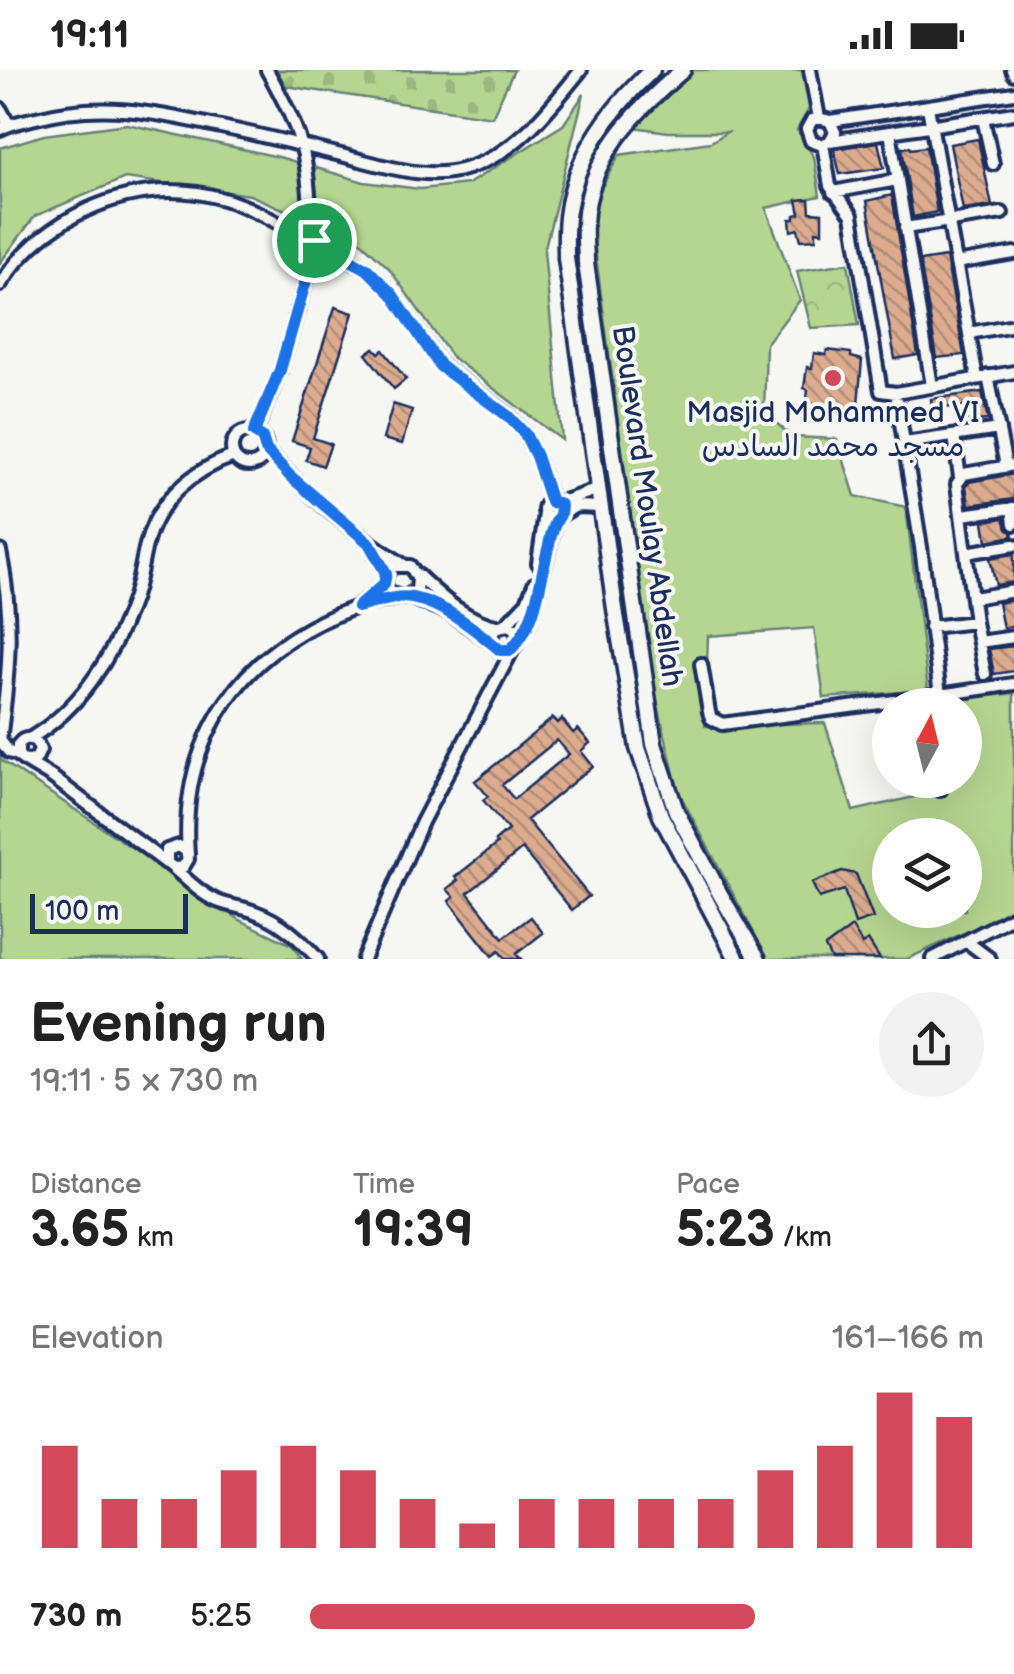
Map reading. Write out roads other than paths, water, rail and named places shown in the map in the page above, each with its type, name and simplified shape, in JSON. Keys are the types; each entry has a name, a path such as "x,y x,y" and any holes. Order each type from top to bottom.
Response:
{"main road":[{"name":"Boulevard Moulay Abdellah","path":"652,70 604,124 580,169 568,210 566,258 633,722 649,786 675,847 737,959"},
{"name":"Boulevard Moulay Abdellah","path":"683,70 638,111 614,140 593,181 584,225 586,263 654,744 676,811 758,959"}],"street":[{"path":"268,70 302,146 315,245 329,260 367,269"},
{"path":"0,108 4,127 62,111 106,108 145,112 408,172 448,173 502,153 527,134 581,70"},
{"path":"810,70 825,120 834,132 827,143 833,192 852,214 884,393 1014,372"},
{"path":"1014,93 825,120 809,124 807,134 811,141 827,143 1014,113"},
{"path":"928,107 969,333 1010,466 960,477"},
{"path":"983,118 993,164"},
{"path":"890,132 932,386"},
{"path":"833,192 897,180"},
{"path":"0,285 27,250 77,214 110,200 148,192 198,193 255,210 315,245 367,269 392,294 440,366 508,416 525,434 554,510 533,612 422,822 362,959"},
{"path":"905,228 1002,213"},
{"path":"315,245 304,260 310,266 322,267 329,260"},
{"path":"956,263 1014,253"},
{"path":"254,432 285,357 310,266"},
{"path":"969,333 1014,325"},
{"path":"896,393 939,688"},
{"path":"905,444 999,429"},
{"path":"266,450 262,460 242,463 232,450 235,439 243,432 262,437 266,450 290,476 369,543 417,574 467,616 513,629 515,644"},
{"path":"954,436 960,477 957,484 985,674"},
{"path":"22,758 17,750 33,745 103,666 134,600 147,540 167,502 188,478 210,464 234,456"},
{"path":"257,462 290,476"},
{"path":"496,682 494,632 518,614 532,591 554,510 599,489"},
{"path":"554,510 602,506"},
{"path":"962,515 1013,508 1014,524"},
{"path":"369,543 389,593 448,612 503,651 515,644"},
{"path":"966,553 1014,545"},
{"path":"0,551 8,596 10,645 2,744 148,847 202,892 274,921 298,937 318,959"},
{"path":"358,607 394,566 404,565"},
{"path":"170,866 183,867 188,857 185,823 202,743 236,687 286,642 320,622 358,607 404,598 416,590 417,574"},
{"path":"973,598 1014,592"},
{"path":"930,627 976,622"},
{"path":"979,642 1014,636"},
{"path":"701,664 708,712 722,724 872,707"},
{"path":"982,688 1014,684"},
{"path":"4,723 8,735 33,745 52,777"},
{"path":"22,758 36,758 33,745"},
{"path":"170,866 165,859 185,823"},
{"path":"148,847 183,848 202,892"},
{"path":"932,959 1014,916"},
{"path":"966,941 990,959"}],"place":[{"name":"Masjid Mohammed VI مسجد محمد السادس","path":"833,378"}]}
